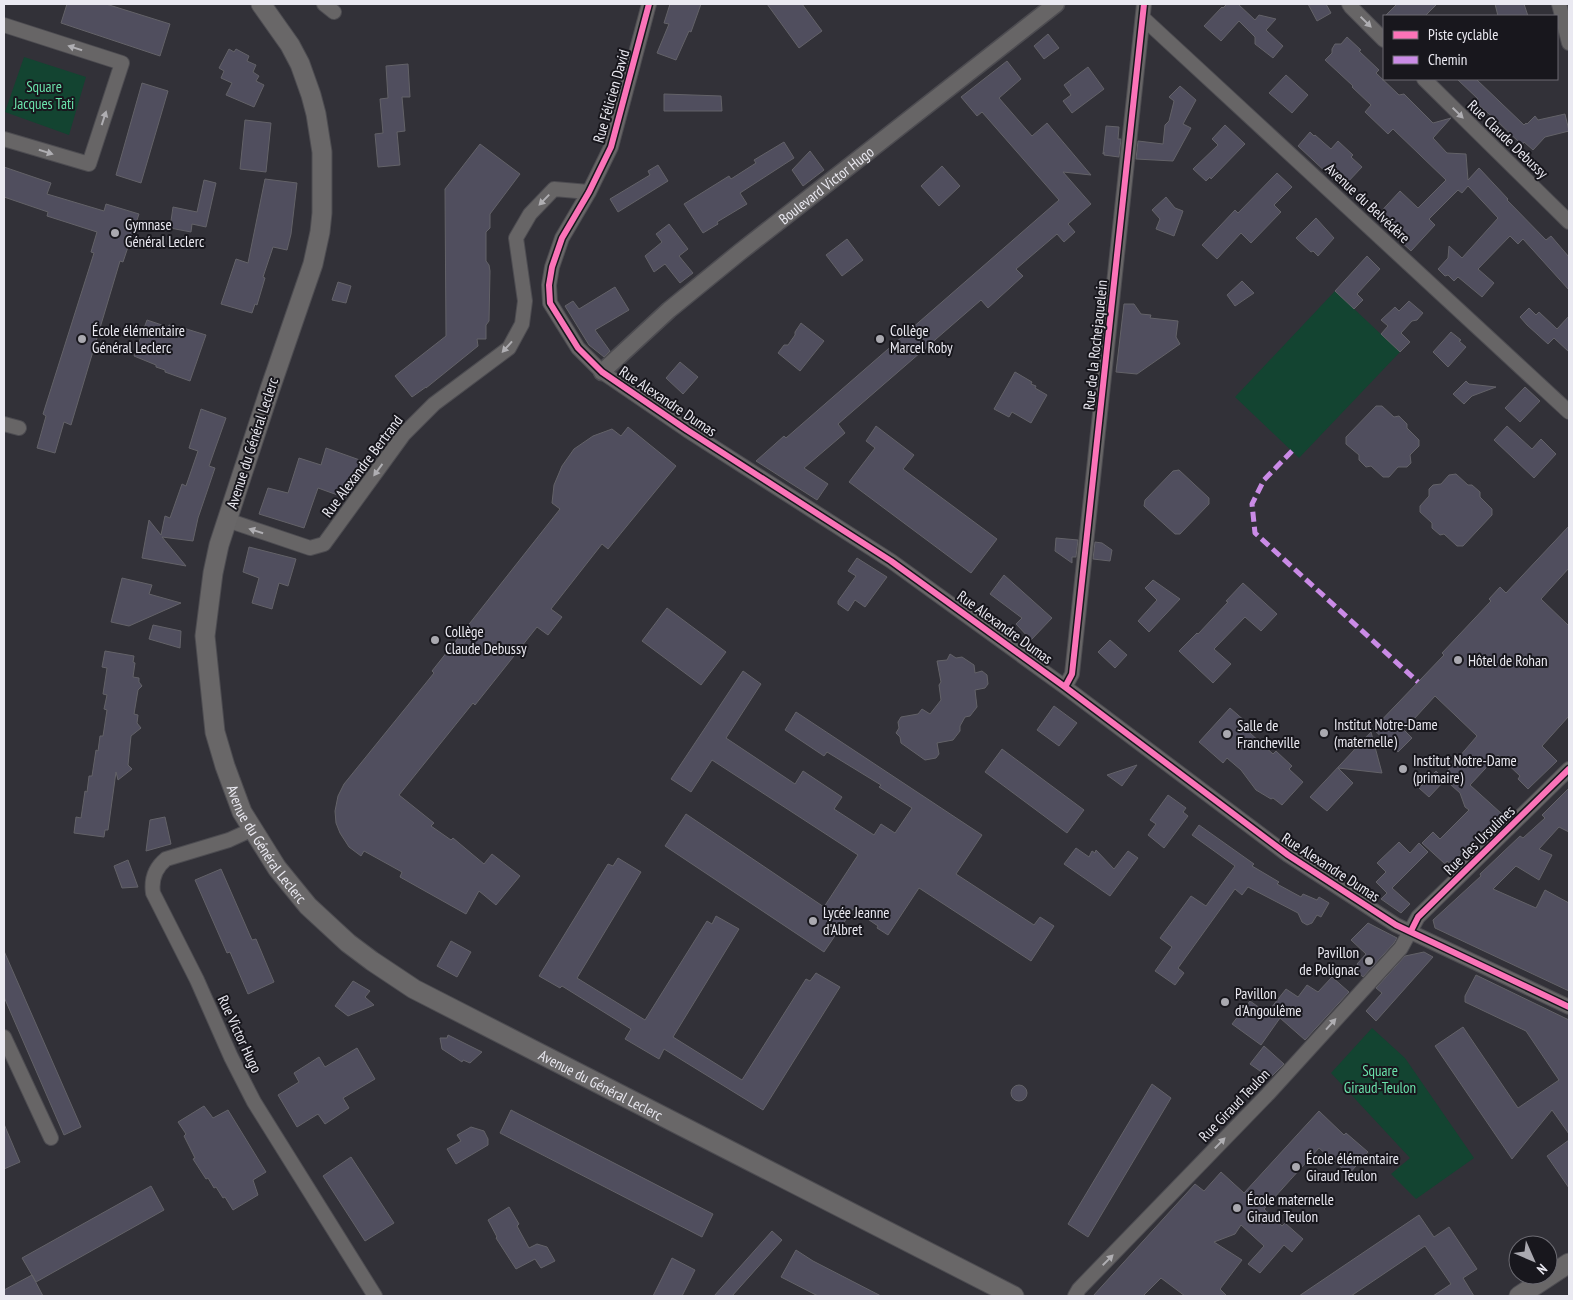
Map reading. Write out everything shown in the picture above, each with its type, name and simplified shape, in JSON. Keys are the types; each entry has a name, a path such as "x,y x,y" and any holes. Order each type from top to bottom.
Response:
{"main road":[{"name":"Avenue du Général Leclerc","path":"262,4 290,44 300,64 311,95 322,152 322,213 313,264 219,544 213,573 205,636 215,732 224,766 242,812 277,868 316,915 372,961 414,988 1014,1296"},
{"path":"1519,1296 1569,1263"}],"street":[{"name":"Rue Félicien David","path":"589,192 611,147 649,4"},
{"name":"Boulevard Victor Hugo","path":"602,372 669,310 740,252 1056,4"},
{"path":"1349,4 1383,39"},
{"path":"1559,4 1569,43"},
{"name":"Avenue du Belvédère","path":"1144,11 1569,412"},
{"name":"Rue de la Rochejaquelein","path":"1065,687 1072,674 1144,11"},
{"path":"4,25 122,63 89,164 4,139"},
{"name":"Rue Claude Debussy","path":"1425,80 1569,222"},
{"name":"Rue Alexandre Bertrand","path":"227,520 310,548 324,544 404,434 434,404 509,348 522,324 525,301 516,238 530,214 554,190 589,192"},
{"name":"Rue Alexandre Dumas","path":"589,192 562,238 552,266 549,285 550,303 578,348 602,372 687,430 891,561 1065,687 1288,855 1396,925 1569,1008"},
{"path":"4,424 19,428"},
{"name":"Rue des Ursulines","path":"1411,931 1418,917 1569,769"},
{"name":"Rue Victor Hugo","path":"253,830 229,840 166,859 158,866 153,877 153,893 197,980 231,1057 254,1102 375,1296"},
{"name":"Rue Giraud Teulon","path":"1075,1296 1079,1289 1268,1094 1401,948 1411,931"},
{"path":"4,1037 9,1054 51,1138"}],"green space":[{"name":"Square Jacques Tati","path":"24,57 86,77 69,135 5,112"},
{"path":"1335,291 1400,352 1299,458 1235,397"},
{"name":"Square Giraud-Teulon","path":"1372,1028 1405,1058 1474,1158 1416,1199 1391,1174 1410,1158 1331,1073"}],"building":[{"path":"67,4 106,4 170,24 160,56 61,23"},
{"path":"670,4 701,4 691,32 689,31 676,60 657,53 669,24 664,23"},
{"path":"767,4 802,4 822,31 799,48"},
{"path":"1227,4 1238,4 1255,20 1259,15 1276,19 1266,30 1283,46 1273,58 1255,44 1255,37 1239,21 1221,41 1204,26"},
{"path":"1308,4 1326,4 1331,13 1317,21"},
{"path":"1397,4 1437,4 1426,15 1386,15"},
{"path":"1495,4 1524,4 1528,15 1498,15"},
{"path":"1048,34 1059,48 1044,59 1034,46"},
{"path":"1347,37 1379,70 1376,73 1383,80 1399,95 1404,94 1433,123 1451,118 1433,138 1447,153 1466,154 1468,180 1479,168 1546,240 1551,236 1569,257 1569,290 1523,239 1518,244 1510,236 1478,269 1494,283 1482,297 1458,277 1454,281 1438,269 1448,258 1449,246 1462,258 1498,218 1468,186 1462,193 1458,190 1429,219 1435,225 1411,251 1375,218 1400,191 1418,208 1446,180 1393,129 1388,134 1365,112 1371,105 1325,60 1332,53 1335,44 1341,44"},
{"path":"229,49 234,52 236,49 249,56 247,61 256,65 253,72 259,76 256,81 264,85 254,107 226,95 232,83 221,78 224,71 219,68"},
{"path":"1007,61 1021,79 999,98 1032,136 1047,123 1091,175 1063,172 1091,204 1068,224 1075,232 1064,242 1057,234 1016,269 1023,276 988,308 981,300 838,424 845,433 804,468 828,484 817,500 756,461 784,436 786,438 1059,200 982,112 977,116 961,97"},
{"path":"408,64 410,97 402,97 405,131 397,132 400,165 378,167 375,134 383,133 380,99 388,98 386,66"},
{"path":"1088,67 1104,89 1072,113 1063,101 1071,95 1064,85"},
{"path":"1286,75 1308,95 1292,113 1269,93"},
{"path":"1458,80 1477,80 1524,125 1535,116 1538,120 1565,114 1569,131 1545,137 1533,150 1524,142 1522,145 1475,102 1478,99"},
{"path":"142,83 168,91 141,183 116,175"},
{"path":"1180,86 1196,100 1183,124 1191,128 1173,161 1136,159 1138,141 1163,144 1165,125 1169,121 1174,101 1169,97"},
{"path":"664,94 721,96 722,111 664,111"},
{"path":"245,120 271,123 266,172 240,169"},
{"path":"1225,125 1245,144 1211,179 1210,177 1206,181 1193,169 1218,145 1212,139"},
{"path":"1106,126 1119,127 1118,139 1121,139 1119,157 1104,155 1104,152 1103,154"},
{"path":"1310,132 1331,149 1338,141 1353,155 1351,157 1362,167 1346,184 1332,171 1329,175 1298,146"},
{"path":"784,142 794,158 740,193 747,204 703,233 684,204 729,176 731,179 756,163 754,160"},
{"path":"480,144 520,174 490,214 490,228 486,232 486,261 490,271 489,321 486,325 486,339 477,339 478,346 412,397 395,376 446,336 445,189"},
{"path":"810,151 824,170 803,186 792,170"},
{"path":"658,165 668,181 618,212 610,199 650,175 648,171"},
{"path":"942,166 960,186 939,206 921,186"},
{"path":"4,167 51,183 47,194 104,211 106,204 139,214 123,262 120,261 71,425 64,422 55,453 37,448 46,416 43,414 94,253 91,252 97,232 47,216 48,212 4,197"},
{"path":"1277,173 1292,187 1274,205 1281,212 1251,243 1241,233 1217,259 1202,245 1235,210 1238,213"},
{"path":"265,179 297,183 291,234 287,250 273,247 263,277 265,278 257,305 255,304 252,313 221,304 236,259 248,263"},
{"path":"204,180 216,183 206,227 192,224 191,232 170,228 173,207 197,212"},
{"path":"1166,197 1175,208 1183,211 1174,236 1156,229 1160,219 1152,210"},
{"path":"1316,218 1334,238 1318,256 1296,238"},
{"path":"669,224 688,249 679,256 693,273 680,283 665,264 654,272 645,256 662,242 656,234"},
{"path":"847,239 863,260 842,276 826,255"},
{"path":"1367,256 1380,269 1357,294 1363,300 1354,309 1335,291"},
{"path":"1242,281 1254,293 1235,306 1227,295"},
{"path":"338,282 351,286 346,303 332,300"},
{"path":"615,287 629,310 595,330 610,351 604,357 589,345 565,306 573,301 579,309"},
{"path":"1409,301 1423,313 1401,333 1410,342 1400,352 1381,334 1388,326 1381,320 1395,307 1399,311"},
{"path":"1124,304 1134,304 1141,314 1151,315 1150,318 1178,321 1176,337 1180,344 1137,374 1116,372"},
{"path":"1529,308 1536,315 1539,312 1557,329 1569,316 1569,352 1554,338 1548,344 1527,325 1520,317"},
{"path":"147,320 168,327 169,325 180,327 206,335 190,381 165,372 165,370 156,367 156,365 134,356"},
{"path":"801,323 824,341 800,371 778,353 784,345 788,345"},
{"path":"1451,332 1466,347 1448,367 1433,352"},
{"path":"680,362 698,377 683,394 666,378"},
{"path":"1015,372 1032,382 1031,384 1036,386 1035,388 1047,395 1031,423 1012,412 1009,417 994,409"},
{"path":"1466,381 1469,384 1496,387 1472,396 1464,404 1453,394"},
{"path":"1525,387 1540,401 1520,422 1505,408"},
{"path":"1376,406 1382,406 1394,417 1399,416 1407,424 1407,428 1419,440 1419,446 1410,455 1411,463 1407,467 1398,467 1389,477 1383,477 1371,466 1366,467 1359,460 1359,455 1346,444 1346,437"},
{"path":"201,409 226,418 209,466 215,468 198,518 193,541 162,537 186,566 142,558 149,520 161,535 165,516 170,518 182,484 186,486 198,451 189,448"},
{"path":"876,426 914,455 903,469 997,539 971,573 849,482 875,448 866,441"},
{"path":"1507,426 1532,449 1541,439 1556,454 1534,478 1494,440"},
{"path":"628,427 676,466 608,549 602,544 551,609 562,617 548,635 537,627 475,705 473,703 399,795 434,823 431,826 451,840 453,838 484,864 492,854 520,876 496,905 479,891 466,914 400,877 402,872 364,851 361,856 349,847 336,823 335,811 338,796 344,784 434,673 432,671 560,509 552,503 554,485 562,466 574,449 593,436 612,429 621,436"},
{"path":"326,448 371,464 346,498 318,488 304,528 259,514 268,488 288,493 299,458 321,465"},
{"path":"1179,470 1209,498 1209,504 1180,534 1175,534 1144,506 1145,500 1173,471"},
{"path":"1456,474 1468,485 1472,485 1480,492 1480,497 1492,509 1492,515 1463,546 1457,546 1444,534 1440,535 1432,528 1432,523 1420,512 1420,506 1429,496 1429,489 1433,485 1441,484 1449,475"},
{"path":"1569,526 1569,568 1541,599 1569,626 1569,716 1542,746 1557,761 1528,789 1518,779 1520,776 1498,755 1470,785 1502,814 1451,864 1447,861 1445,864 1422,843 1433,832 1440,839 1469,810 1465,807 1460,793 1442,777 1477,736 1435,696 1404,730 1412,738 1398,752 1373,729 1444,655 1442,653 1491,601 1489,599 1500,587 1506,593"},
{"path":"1056,538 1078,540 1076,557 1072,557 1072,563 1055,551"},
{"path":"1095,542 1102,543 1112,550 1110,561 1093,559"},
{"path":"249,547 296,559 288,586 279,583 272,609 252,603 259,578 243,572"},
{"path":"857,558 887,577 865,607 855,600 848,611 838,604 838,601 856,576 848,571"},
{"path":"1004,575 1052,618 1031,640 1016,624 1022,618 990,594"},
{"path":"122,578 152,585 149,594 181,603 129,626 111,622"},
{"path":"1153,580 1180,599 1149,632 1138,621 1157,600 1145,588"},
{"path":"1243,583 1277,614 1261,631 1245,617 1214,649 1231,664 1213,683 1179,651 1198,634"},
{"path":"667,608 726,652 701,685 642,641"},
{"path":"153,625 181,631 180,648 149,639"},
{"path":"1110,640 1127,655 1115,668 1098,652"},
{"path":"105,651 134,656 133,677 139,678 142,686 138,690 134,714 138,715 137,723 141,728 131,736 128,765 132,769 118,780 116,772 108,830 105,830 104,837 74,833 76,817 81,818 85,791 87,792 89,776 92,776 100,736 103,736 107,710 104,709 107,695 103,694 107,668 102,667"},
{"path":"950,654 956,658 962,657 974,665 975,673 982,671 987,675 988,684 985,688 975,690 977,707 970,716 965,717 960,726 960,731 953,740 937,743 939,754 936,758 925,760 901,743 900,737 896,733 899,728 898,722 901,717 918,714 922,709 930,714 941,700 939,685 941,682 937,661 947,660"},
{"path":"743,671 761,684 726,738 795,784 803,771 842,797 834,809 874,835 881,824 895,833 912,808 879,787 881,785 827,752 824,756 785,730 796,712 982,835 956,874 1034,925 1040,917 1054,926 1031,961 919,888 888,935 853,909 824,952 665,846 686,814 824,907 858,855 712,760 691,792 671,779"},
{"path":"1054,706 1077,723 1059,746 1037,730"},
{"path":"1230,708 1254,729 1250,733 1273,754 1276,751 1292,766 1289,769 1303,782 1282,805 1273,798 1271,799 1256,790 1241,770 1227,758 1223,763 1199,742"},
{"path":"1371,732 1382,773 1338,768 1353,783 1327,811 1310,797"},
{"path":"1002,749 1084,810 1067,833 985,772"},
{"path":"1137,765 1122,786 1107,775"},
{"path":"1436,771 1445,780 1429,797 1419,788"},
{"path":"1569,788 1569,832 1559,827 1539,849 1552,855 1539,880 1516,866 1493,889 1536,908 1545,890 1569,903 1569,991 1435,928 1433,920 1481,876 1480,874 1520,836 1523,838 1545,818 1542,815"},
{"path":"1168,795 1186,808 1183,812 1188,816 1164,848 1148,835 1156,824 1150,820"},
{"path":"165,817 171,844 146,851 150,820"},
{"path":"1199,825 1254,864 1252,866 1279,882 1277,884 1301,897 1303,894 1317,900 1319,897 1329,903 1321,917 1317,915 1312,923 1307,925 1302,922 1298,913 1248,887 1242,895 1235,889 1178,968 1184,973 1175,985 1155,971 1172,947 1160,938 1191,896 1206,906 1235,866 1192,835"},
{"path":"1399,842 1410,853 1419,843 1428,852 1392,888 1410,904 1401,913 1381,899 1387,893 1376,882 1386,872 1377,863"},
{"path":"1076,848 1089,857 1092,851 1095,853 1096,850 1114,869 1128,851 1138,858 1110,896 1064,864"},
{"path":"618,858 641,872 577,978 645,1020 707,921 712,924 716,916 739,929 673,1037 742,1080 806,979 810,981 816,973 840,987 763,1110 664,1049 659,1059 625,1039 631,1029 562,986 560,988 539,976 608,864 613,866"},
{"path":"128,860 138,887 122,888 114,866"},
{"path":"221,869 252,940 256,939 274,982 248,994 230,952 227,953 195,880"},
{"name":"Pavillon de Polignac","path":"1368,923 1397,938 1363,977 1353,968 1359,967 1357,964 1366,954 1351,940"},
{"path":"451,941 471,952 457,977 437,966"},
{"path":"4,951 81,1127 64,1135 4,997"},
{"path":"1424,952 1433,957 1376,1021 1366,1011 1382,993 1376,988 1405,956"},
{"path":"1476,975 1569,1020 1569,1134 1552,1110 1512,1159 1435,1046 1463,1027 1518,1108 1559,1080 1526,1031 1465,1002 1465,996"},
{"path":"1332,977 1349,992 1305,1040 1280,1018 1261,1045 1232,1024 1250,1001 1267,1013 1286,989 1298,997 1307,985 1318,992"},
{"path":"353,981 370,991 365,997 374,1005 348,1016 335,1006"},
{"path":"448,1035 482,1052 470,1063 463,1060 462,1062 442,1049 440,1038 447,1038"},
{"path":"1264,1046 1284,1064 1270,1078 1250,1064"},
{"path":"357,1048 375,1079 343,1098 349,1108 325,1124 318,1114 297,1127 278,1095 299,1082 294,1073 319,1057 325,1067"},
{"path":"1152,1084 1171,1098 1088,1237 1068,1224"},
{"path":"1019,1085 1025,1087 1027,1093 1025,1099 1019,1101 1013,1099 1011,1093 1013,1087"},
{"path":"204,1106 213,1118 228,1110 266,1172 253,1180 258,1195 233,1210 225,1197 223,1198 216,1187 214,1188 208,1178 206,1179 193,1159 195,1158 184,1136 186,1134 178,1122"},
{"path":"511,1110 713,1214 702,1237 500,1133"},
{"path":"1319,1111 1344,1135 1346,1133 1368,1152 1349,1174 1319,1148 1264,1209 1282,1226 1285,1223 1303,1239 1292,1252 1284,1245 1260,1273 1248,1264 1264,1246 1241,1225 1235,1234 1214,1242 1242,1260 1220,1289 1227,1296 1185,1296 1161,1278 1143,1296 1093,1296 1195,1184 1204,1191 1221,1172 1244,1193"},
{"path":"4,1124 20,1162 4,1169"},
{"path":"471,1127 484,1131 488,1139 488,1145 456,1164 447,1149 461,1141 457,1135"},
{"path":"1569,1140 1569,1188 1547,1156"},
{"path":"351,1157 394,1223 365,1241 323,1176"},
{"path":"151,1186 164,1210 36,1282 22,1258"},
{"path":"509,1207 519,1224 517,1226 529,1248 537,1244 547,1247 555,1261 541,1268 535,1259 516,1269 496,1238 488,1220"},
{"path":"1419,1215 1434,1237 1449,1227 1477,1269 1463,1278 1474,1296 1433,1296 1451,1284 1425,1246 1351,1296 1299,1296"},
{"path":"772,1231 782,1240 732,1296 714,1296"},
{"path":"796,1250 813,1261 881,1296 818,1296 781,1277"},
{"path":"672,1258 695,1270 682,1296 653,1296"},
{"path":"32,1275 43,1296 4,1296 4,1290"}],"marked path":[{"path":"1292,451 1264,480 1252,504 1255,533 1418,682"}],"cycle path":[{"path":"649,4 611,147 589,192 562,238 552,267 549,285 550,303 578,348 602,372 687,430 891,561 1065,687 1288,855 1396,925 1569,1007"},
{"path":"1065,687 1072,674 1144,4"},
{"path":"1411,931 1418,917 1569,769"}],"place":[{"name":"Gymnase Général Leclerc","path":"115,233"},
{"name":"École élémentaire Général Leclerc","path":"82,339"},
{"name":"Collège Marcel Roby","path":"880,339"},
{"name":"Collège Claude Debussy","path":"435,640"},
{"name":"Hôtel de Rohan","path":"1458,660"},
{"name":"Institut Notre-Dame (maternelle)","path":"1324,733"},
{"name":"Salle de Francheville","path":"1227,734"},
{"name":"Institut Notre-Dame (primaire)","path":"1403,769"},
{"name":"Lycée Jeanne d'Albret","path":"813,921"},
{"name":"Pavillon de Polignac","path":"1369,961"},
{"name":"Pavillon d'Angoulême","path":"1225,1002"},
{"name":"École élémentaire Giraud Teulon","path":"1296,1167"},
{"name":"École maternelle Giraud Teulon","path":"1237,1208"}]}
